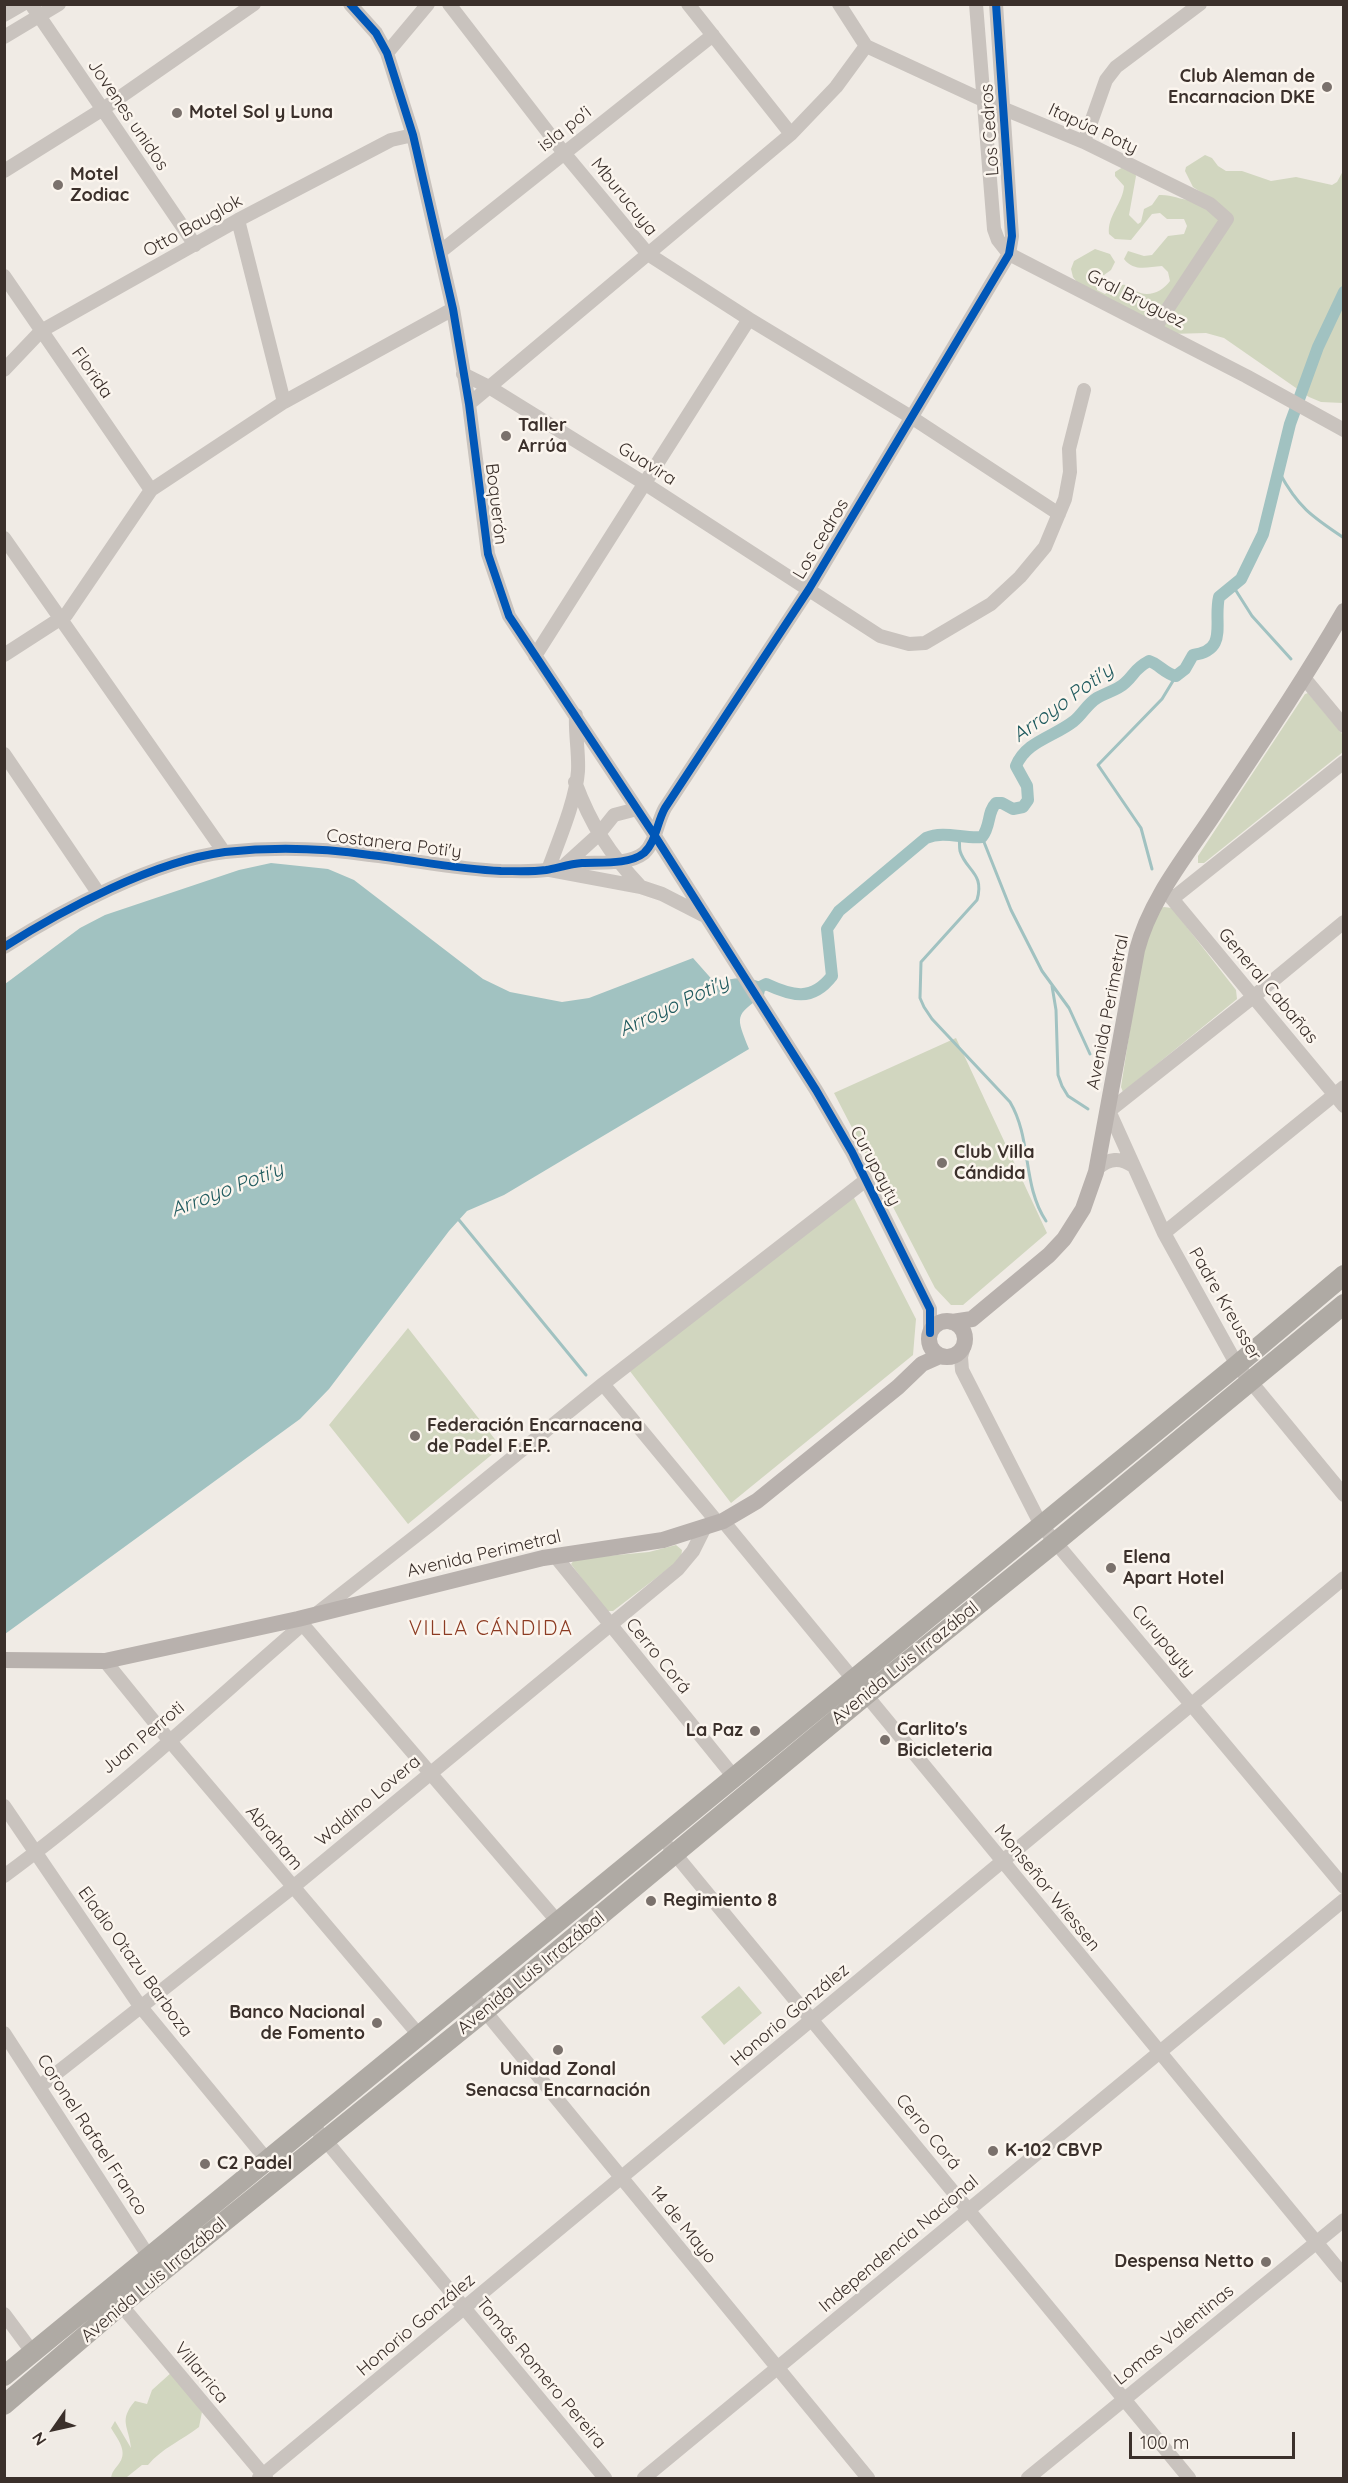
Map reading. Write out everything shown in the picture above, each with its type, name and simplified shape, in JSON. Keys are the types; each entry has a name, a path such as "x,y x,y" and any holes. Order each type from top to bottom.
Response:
{"highway":[{"path":"4,2376 33,2353 115,2298 149,2257 1344,1275"},
{"name":"Avenida Luis Irrazábal","path":"4,2405 115,2298 325,2140 1344,1304"}],"main road":[{"name":"Avenida Perimetral","path":"4,1660 105,1661 305,1620 555,1556 645,1544 715,1525 757,1502 922,1365 936,1348 937,1325 972,1319 1049,1255 1064,1239 1083,1209 1097,1169 1142,933 1305,679 1344,611"},
{"path":"964,1343 972,1319"},
{"path":"950,1322 962,1329 964,1343"},
{"name":"Avenida Perimetral","path":"936,1348 956,1355 964,1343"}],"street":[{"path":"4,15 23,4"},
{"path":"4,37 35,10 59,4"},
{"path":"4,171 103,109 254,4"},
{"name":"Boquerón","path":"350,4 376,33 387,53 413,135 453,309 488,554 509,616 734,959"},
{"path":"387,53 428,4"},
{"name":"Mburucuya","path":"449,4 564,153 648,254 749,319 911,417 1059,514"},
{"path":"688,4 791,134"},
{"path":"468,404 791,134 836,87 866,46 838,4"},
{"path":"976,4 994,229 998,240 1010,254"},
{"name":"Los Cedros","path":"996,4 1012,236 1010,254"},
{"path":"1084,142 1106,80 1116,67 1200,4"},
{"name":"Jovenes unidos","path":"35,10 195,245"},
{"name":"isla po'i","path":"440,252 713,35"},
{"name":"Itapúa Poty","path":"866,46 985,101 1084,142 1210,204 1227,219 1155,328"},
{"name":"Otto Bauglok","path":"4,370 41,331 238,220 391,140 413,135"},
{"path":"238,220 284,402"},
{"name":"Gral Bruguez","path":"1010,254 1155,328 1344,430"},
{"name":"Los cedros","path":"655,836 658,820 665,808 809,589 1010,254"},
{"name":"Florida","path":"4,276 151,490"},
{"path":"4,655 62,619 151,490 284,402 453,309"},
{"path":"535,656 749,319"},
{"name":"Guavira","path":"463,374 489,387 644,483 880,636 909,644 925,644 991,604 1020,577 1045,547 1067,490 1070,450 1084,390"},
{"path":"4,538 224,852"},
{"path":"1305,679 1344,726"},
{"path":"548,870 578,772 575,740 576,715"},
{"path":"4,754 99,894"},
{"path":"1168,894 1344,762"},
{"path":"575,782 598,835 616,861 641,887"},
{"path":"566,864 598,835 614,815 637,809"},
{"path":"548,870 566,864 616,861 640,855 649,847 655,836"},
{"name":"Costanera Poti'y","path":"4,947 99,894 195,858 224,852 317,849 476,869 524,872 548,870"},
{"path":"548,870 641,887 671,898 704,915"},
{"name":"General Cabañas","path":"1168,894 1253,997 1339,1091 1344,1106"},
{"path":"1109,1111 1344,922"},
{"name":"Curupayty","path":"734,959 837,1126 930,1309 936,1348 962,1370 1041,1525 1057,1541 1344,1887"},
{"path":"1164,1233 1339,1091"},
{"name":"Padre Kreusser","path":"1109,1111 1164,1233 1237,1365 1344,1495"},
{"path":"1097,1169 1106,1162 1117,1159 1133,1166"},
{"name":"Juan Perroti","path":"4,1876 35,1853 169,1740 305,1620 431,1524 603,1384 866,1180"},
{"name":"Curupayty","path":"930,1309 950,1322"},
{"path":"962,1370 961,1357 964,1343"},
{"name":"Monseñor Wiessen","path":"603,1384 715,1525 853,1679 1344,2276"},
{"name":"Waldino Lovera","path":"39,2087 292,1887 678,1569 715,1525"},
{"name":"Cerro Corá","path":"555,1556 734,1778"},
{"name":"Honorio González","path":"263,2477 1344,1578"},
{"path":"305,1620 429,1774 558,1922"},
{"name":"Abraham","path":"105,1661 419,2036"},
{"name":"Eladio Otazu Barboza","path":"4,1806 140,2006 267,2160"},
{"name":"Cerro Corá","path":"661,1837 1189,2478"},
{"name":"Independencia Nacional","path":"644,2478 1344,1900"},
{"name":"14 de Mayo","path":"470,1993 868,2478"},
{"name":"Coronel Rafael Franco","path":"4,2033 149,2257"},
{"name":"Tomás Romero Pereira","path":"312,2124 605,2478"},
{"name":"Lomas Valentinas","path":"1028,2478 1344,2220"},
{"name":"Villarrica","path":"115,2298 263,2477"},
{"path":"4,2314 33,2353"}],"green space":[{"path":"1205,155 1212,158 1226,171 1242,171 1271,181 1296,177 1332,185 1337,182 1343,171 1343,403 1321,402 1309,397 1224,338 1206,333 1170,334 1083,290 1073,277 1071,269 1074,261 1095,249 1110,254 1115,262 1111,270 1097,280 1097,290 1105,294 1124,285 1141,293 1150,294 1167,285 1170,281 1168,272 1162,266 1136,267 1124,259 1128,251 1144,256 1152,255 1168,236 1184,234 1187,226 1184,219 1167,219 1160,213 1152,214 1131,240 1115,239 1109,234 1110,221 1124,186 1115,176 1115,172 1123,167 1134,171 1136,176 1129,215 1138,224 1141,222 1144,209 1152,205 1159,195 1192,200 1205,195 1193,187 1185,171 1186,167"},
{"path":"1308,693 1343,735 1343,752 1204,863 1198,863 1198,856 1305,694"},
{"path":"1161,908 1172,908 1236,990 1237,999 1123,1092 1121,1087 1141,958 1144,945"},
{"name":"Club Villa Cándida","path":"956,1038 1047,1233 963,1305 951,1305 935,1288 834,1093"},
{"path":"852,1194 916,1319 913,1355 731,1503 626,1366"},
{"name":"Federación Encarnacena de Padel F.E.P.","path":"408,1328 501,1447 408,1524 329,1425"},
{"path":"676,1545 682,1550 681,1559 613,1611 606,1611 571,1564 575,1559 649,1552"},
{"path":"739,1986 762,2013 724,2045 701,2017"},
{"path":"172,2372 202,2412 199,2427 165,2449 148,2465 142,2465 127,2477 111,2478 123,2455 121,2446 111,2428 115,2421 131,2448 126,2424 130,2408 135,2401 147,2404 152,2390"}],"water":[{"path":"271,863 328,869 354,880 483,979 510,992 562,1002 589,998 693,958 716,984 741,978 759,981 766,984 764,995 747,1008 740,1018 749,1049 504,1195 467,1211 449,1231 329,1389 300,1419 5,1634 5,984 80,928 105,915 239,870"}],"waterway":[{"name":"Arroyo Poti'y","path":"754,990 766,984 793,994 817,990 832,976 827,929 839,911 926,838 940,835 982,837 996,803 1002,803 1013,809 1023,807 1028,800 1027,786 1016,766 1021,758 1033,745 1074,721 1093,700 1115,690 1149,661 1176,676 1185,669 1193,655 1211,647 1217,634 1219,597 1241,579 1263,534 1290,424 1318,347 1344,292"},
{"path":"1279,472 1306,510 1344,538"},
{"path":"1233,586 1252,616 1291,659"},
{"path":"1152,869 1141,828 1098,765 1162,699 1176,676"},
{"path":"959,837 960,851 979,884 977,900 921,962 920,998 932,1019 1010,1102 1022,1131 1033,1192 1046,1221"},
{"path":"982,837 1011,910 1042,971 1069,1008 1090,1054"},
{"path":"1052,986 1056,1010 1058,1075 1068,1096 1088,1109"},
{"path":"459,1220 586,1375"}],"cycle path":[{"path":"350,4 376,33 387,53 413,135 453,309 469,404 488,554 509,616 655,836 816,1090 852,1152 930,1309 930,1333"},
{"path":"4,947 54,917 140,876 169,865 225,852 261,849 316,850 501,871 546,870 573,864 623,861 644,853 651,843 665,808 809,589 1009,254 1012,236 996,4"}],"place":[{"name":"Club Aleman de Encarnacion DKE","path":"1327,87"},
{"name":"Motel Sol y Luna","path":"177,113"},
{"name":"Motel Zodiac","path":"58,185"},
{"name":"Taller Arrúa","path":"506,436"},
{"name":"Club Villa Cándida","path":"942,1163"},
{"name":"Federación Encarnacena de Padel F.E.P.","path":"415,1436"},
{"name":"Elena Apart Hotel","path":"1111,1568"},
{"name":"La Paz","path":"755,1731"},
{"name":"Carlito's Bicicleteria","path":"885,1740"},
{"name":"Regimiento 8","path":"651,1901"},
{"name":"Banco Nacional de Fomento","path":"377,2023"},
{"name":"Unidad Zonal Senacsa Encarnación","path":"558,2050"},
{"name":"K-102 CBVP","path":"993,2151"},
{"name":"C2 Padel","path":"205,2164"},
{"name":"Despensa Netto","path":"1266,2262"}],"district":[{"name":"VILLA CÁNDIDA","path":"491,1629"}]}
